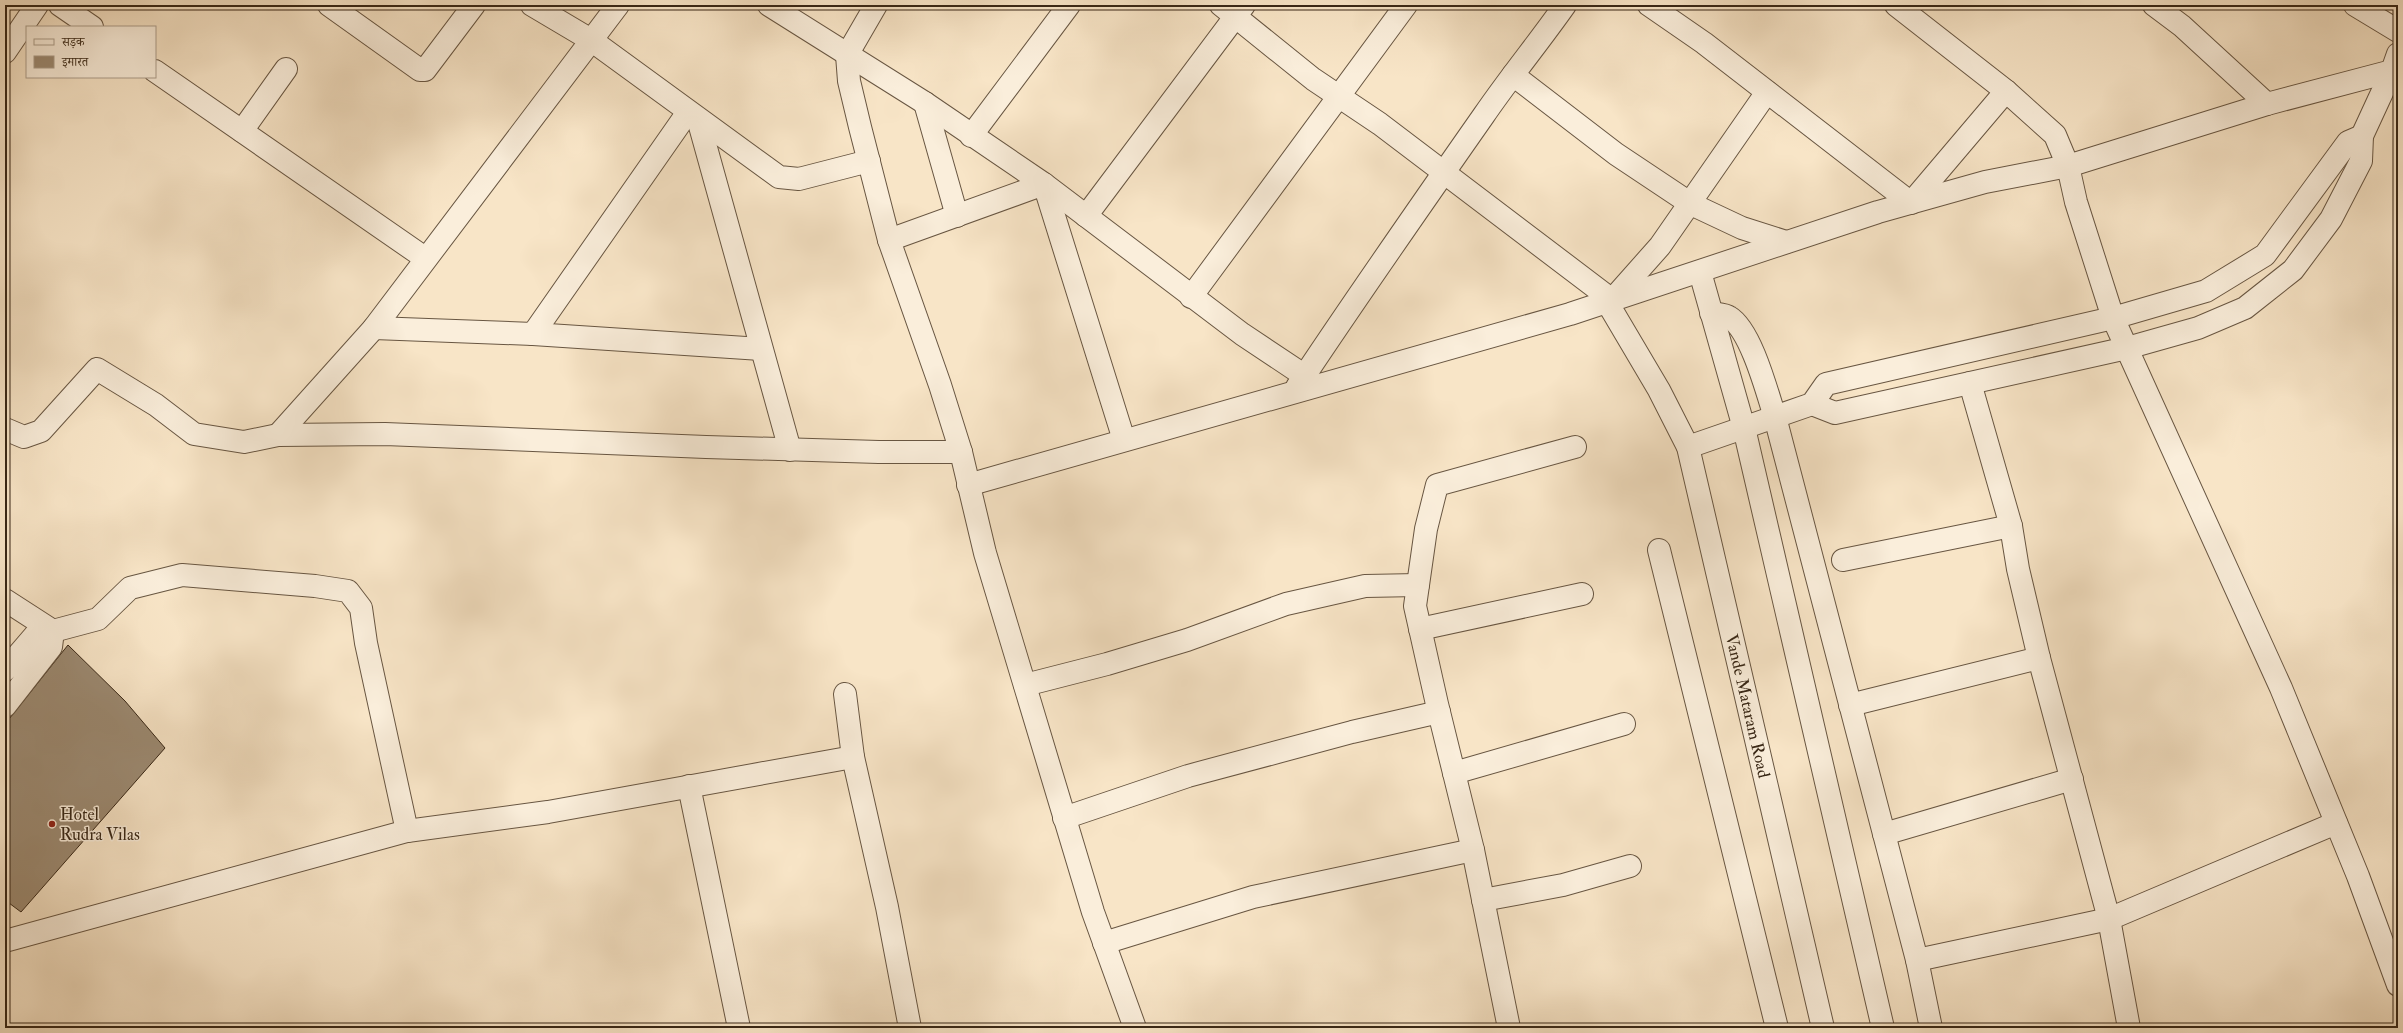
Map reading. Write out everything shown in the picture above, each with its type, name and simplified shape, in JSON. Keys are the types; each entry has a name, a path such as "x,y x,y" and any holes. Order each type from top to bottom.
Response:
{"street":[{"path":"5,52 37,5"},
{"path":"60,5 91,26"},
{"path":"329,5 420,70 425,70 474,5"},
{"path":"532,5 592,40 693,116 778,177 798,179 869,161"},
{"path":"278,435 374,328 425,258 618,5"},
{"path":"769,5 925,103 970,136 1044,184 1191,297 1242,334 1299,384"},
{"path":"876,5 847,55 849,81 889,240 940,385 961,452 985,553 1064,818 1104,942 1135,1028"},
{"path":"970,136 1069,5"},
{"path":"1191,297 1340,97 1406,5"},
{"path":"1299,384 1347,310 1513,75 1565,5"},
{"path":"1649,5 1767,92 1911,203"},
{"path":"1896,5 2006,91 2055,135 2068,166 2076,202 2114,318 2281,688 2336,823 2398,985"},
{"path":"2154,5 2182,26 2267,104"},
{"path":"2355,5 2398,30"},
{"path":"1086,216 1233,9 1313,79 1445,173 1609,301"},
{"path":"968,486 1124,440 1299,384 1609,301 1700,272 1786,242 1911,203 1985,182 2068,166 2395,63"},
{"path":"1812,404 1835,413 2127,348 2198,328 2245,308 2293,270 2331,218 2361,161 2362,136 2395,63"},
{"path":"242,131 286,69"},
{"path":"156,72 425,258"},
{"path":"1513,75 1616,154 1691,204 1742,228 1786,242"},
{"path":"1911,203 2006,91"},
{"path":"1609,301 1660,246 1691,204 1767,92"},
{"path":"925,103 956,216"},
{"path":"533,334 693,116"},
{"path":"693,116 790,450"},
{"path":"1688,447 1812,404 1826,384 2114,318 2206,291 2265,255 2348,142 2362,136"},
{"path":"889,240 1044,184"},
{"path":"1044,184 1124,440"},
{"path":"1700,272 1744,428 1883,1028"},
{"name":"Vande Mataram Road","path":"1609,301 1659,390 1688,447 1823,1028"},
{"path":"1711,313 1729,317 1742,330 1757,365 1775,417 1917,960 1931,1028"},
{"path":"374,328 533,334 761,349"},
{"path":"5,429 24,437 42,431 97,369 156,406 194,434 244,442 278,435 385,434 790,450 961,452"},
{"path":"1970,383 2011,526 2018,569 2039,658 2110,919 2129,1028"},
{"path":"1510,1028 1473,850 1415,606 1426,529 1437,485 1575,447"},
{"path":"1843,560 2011,526"},
{"path":"1659,550 1777,1028"},
{"path":"5,670 36,634 98,619 130,588 182,575 316,586 348,591 361,608 366,643 407,831"},
{"path":"1025,685 1106,664 1187,640 1286,604 1365,586 1418,585"},
{"path":"1420,629 1582,594"},
{"path":"5,600 52,631"},
{"path":"5,706 51,647 52,631"},
{"path":"1850,705 2039,658"},
{"path":"845,694 853,757 886,907 910,1028"},
{"path":"1064,818 1188,776 1352,732 1439,712"},
{"path":"1454,773 1624,724"},
{"path":"5,941 407,831 548,812 853,757"},
{"path":"1884,834 2072,779"},
{"path":"689,786 739,1028"},
{"path":"1917,960 2110,919 2336,823"},
{"path":"1104,942 1253,897 1473,850"},
{"path":"1483,900 1563,885 1630,866"}],"building":[{"name":"Hotel Rudra Vilas","path":"68,645 125,701 165,748 21,912 5,900 5,724"}],"place":[{"name":"Hotel Rudra Vilas","path":"52,824"}]}
